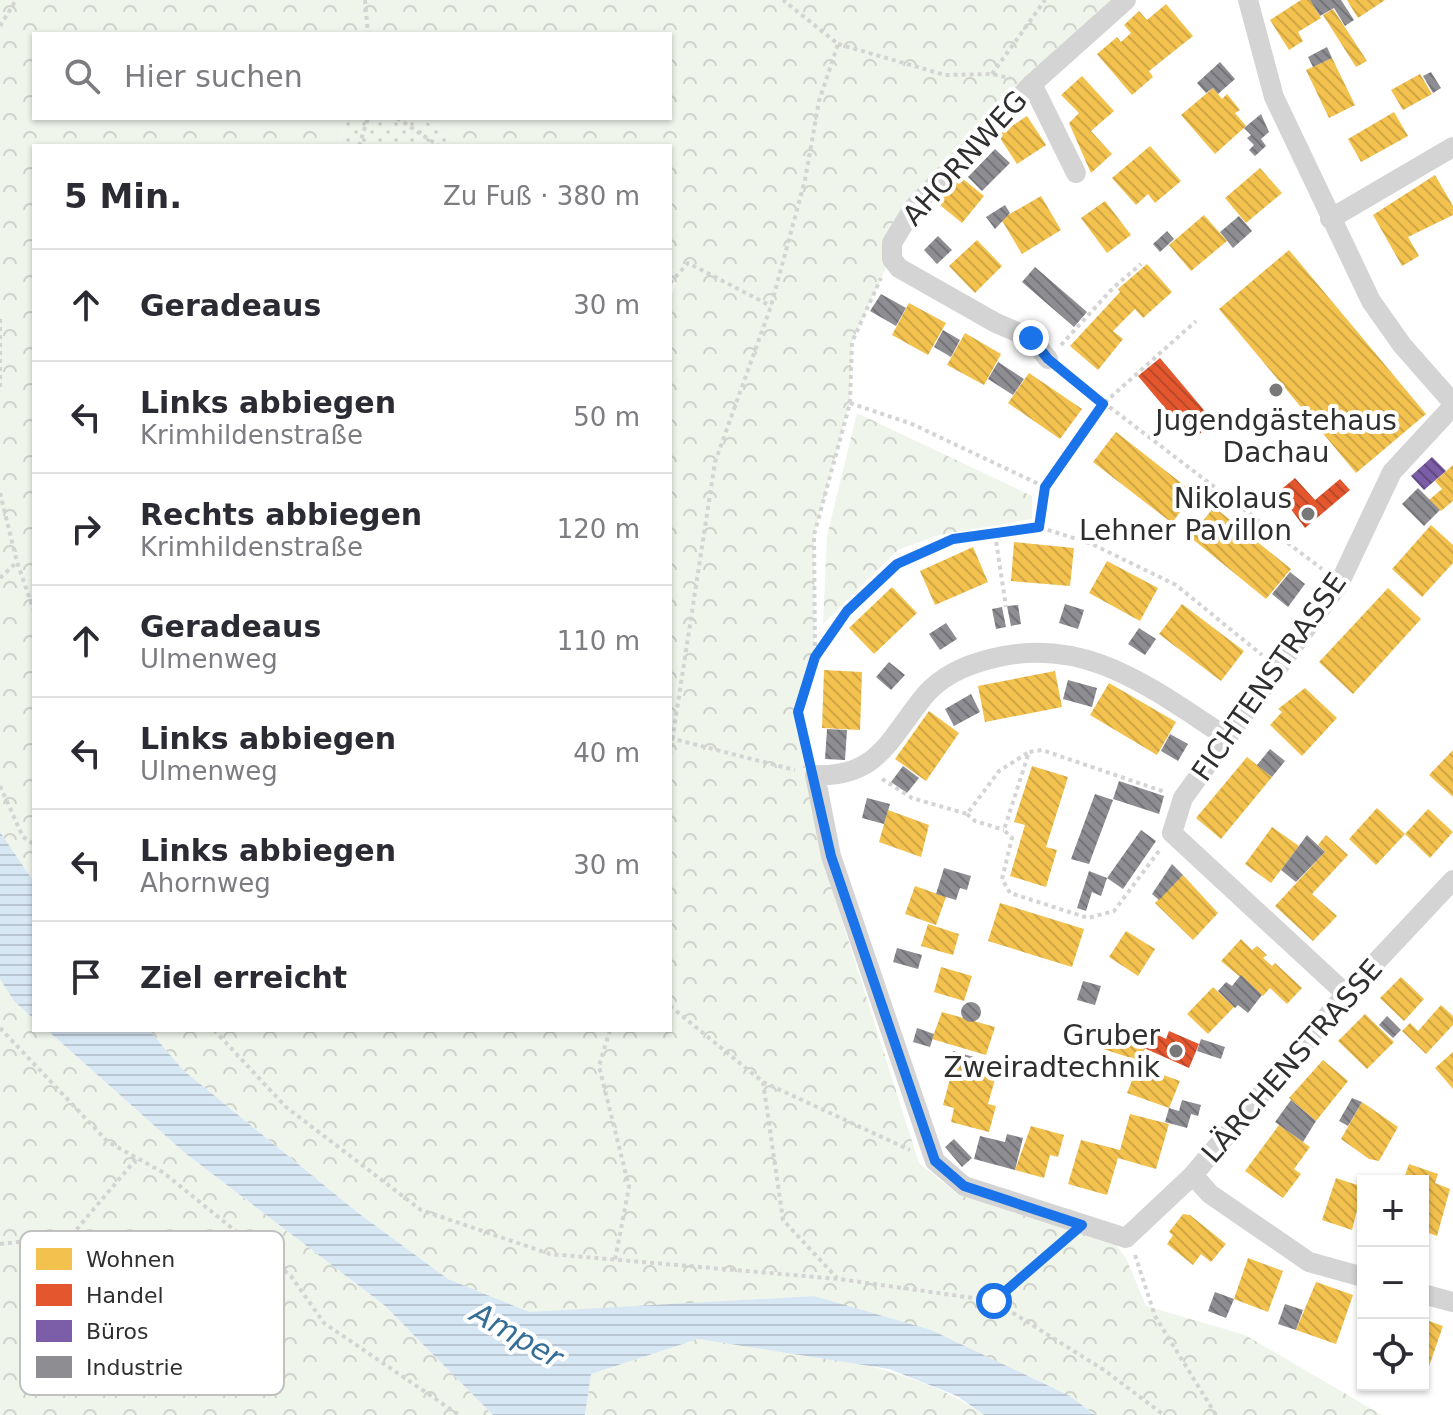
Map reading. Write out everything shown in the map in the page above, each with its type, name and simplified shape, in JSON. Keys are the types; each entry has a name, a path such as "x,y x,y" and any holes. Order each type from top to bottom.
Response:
{"street":[{"name":"AHORNWEG","path":"1048,359 1031,338 996,323 899,268 892,259 892,243 914,207 1032,84 1126,0"},
{"path":"1255,3 1274,97 1330,219 1371,301 1402,345 1453,404"},
{"name":"AHORNWEG","path":"1032,84 1076,173"},
{"path":"1330,219 1453,147"},
{"name":"FICHTENSTRASSE","path":"1172,833 1183,798 1225,736 1340,582 1392,472 1453,404"},
{"path":"1126,1238 964,1186 935,1161 831,856 815,775 835,776 870,765 929,691 947,676 1013,653 1066,652 1109,666 1137,680 1225,736"},
{"path":"1172,833 1346,994"},
{"name":"LÄRCHENSTRASSE","path":"1126,1238 1193,1175 1346,994 1453,880"},
{"path":"1193,1175 1210,1194 1309,1262 1357,1275"},
{"path":"1429,1296 1453,1302"}],"path":[{"path":"0,26 16,0"},
{"path":"365,0 368,32"},
{"path":"783,0 838,44 945,75 992,74 1032,84"},
{"path":"992,74 1045,0"},
{"path":"838,44 819,101 805,180 771,306 715,462 672,738 815,775 798,712 815,657 814,535 850,403 852,342 892,259"},
{"path":"360,144 367,120"},
{"path":"400,120 436,144"},
{"path":"672,281 688,263 771,306"},
{"path":"1141,264 1113,288 1048,359 1340,582"},
{"path":"0,319 0,387"},
{"path":"1039,527 1045,487 1103,404 1196,321"},
{"path":"850,403 912,424 1045,487"},
{"path":"0,493 17,562 32,602"},
{"path":"815,657 847,611 897,564 953,539 1039,527 1092,544 1156,573 1277,666"},
{"path":"995,533 1006,607"},
{"path":"0,578 17,562"},
{"path":"967,814 999,771 1029,752 1042,750 1183,798"},
{"path":"1004,830 1029,752"},
{"path":"870,765 886,783 912,798 967,814 975,821 1004,830 1012,838 1002,879 1010,893 1088,918 1114,911 1172,833"},
{"path":"0,786 23,837 32,843"},
{"path":"672,1009 763,1082 935,1161"},
{"path":"0,1028 108,1142 164,1173 236,1231"},
{"path":"216,1032 286,1107 421,1210 550,1254 839,1279 994,1301 1104,1370 1164,1415"},
{"path":"609,1032 599,1066 629,1187 615,1260"},
{"path":"763,1082 783,1220 839,1279"},
{"path":"75,1231 137,1158"},
{"path":"994,1301 1082,1225"},
{"path":"1126,1238 1155,1316 1216,1415"},
{"path":"0,1244 20,1242"},
{"path":"284,1270 324,1323 459,1415"}],"green space":[{"path":"0,0 1126,0 914,207 852,342 850,403 814,535 815,657 797,727 822,858 919,1163 957,1194 1116,1245 1126,1258 1146,1306 1245,1335 1382,1415 1095,1415 1070,1396 814,1296 529,1313 448,1279 357,1212 183,1070 151,1032 672,1032 672,294 676,283 672,280 672,144 461,144 424,120 672,120 672,32 32,32 32,120 347,120 338,144 32,144 32,879 0,832"},
{"path":"347,120 424,120 461,144 338,144"},
{"path":"857,413 1032,496 1032,519 939,535 898,550 823,624 827,536"},
{"path":"0,979 14,1001 32,1017 32,1032 49,1032 185,1153 384,1305 493,1415 0,1415"},
{"path":"698,1339 809,1354 883,1370 952,1396 984,1415 585,1415 591,1374"}],"water":[{"path":"0,832 32,879 32,1017 14,1001 0,979"},
{"name":"Amper","path":"49,1032 151,1032 183,1070 357,1212 448,1279 529,1312 814,1296 931,1330 1070,1396 1095,1415 984,1415 957,1396 889,1369 698,1339 591,1374 585,1415 493,1415 384,1305 185,1153"}],"building: Wohnen":[{"path":"1301,0 1310,0 1321,18 1298,32 1303,41 1289,50 1270,20"},
{"path":"1347,0 1385,0 1358,18"},
{"path":"1166,4 1193,36 1149,71 1153,77 1132,95 1097,54 1117,37 1121,42 1131,33 1124,25 1139,11 1147,20"},
{"path":"1333,9 1367,61 1356,67 1323,15"},
{"path":"1332,58 1355,105 1329,118 1306,70"},
{"path":"1420,74 1432,94 1403,110 1391,90"},
{"path":"1082,76 1114,111 1091,131 1112,154 1091,173 1069,123 1079,113 1061,95"},
{"path":"1213,88 1222,99 1227,94 1240,110 1235,113 1246,126 1215,154 1181,115"},
{"path":"1394,112 1408,136 1361,162 1348,139"},
{"path":"1027,116 1046,145 1017,164 998,135"},
{"path":"1150,146 1181,181 1155,203 1148,194 1136,205 1112,178"},
{"path":"1260,168 1282,193 1246,223 1225,198"},
{"path":"957,174 984,196 962,223 935,201"},
{"path":"1435,175 1453,206 1453,215 1408,237 1419,256 1402,266 1373,215"},
{"path":"1041,196 1061,230 1022,254 1001,219"},
{"path":"1105,201 1131,235 1107,253 1081,218"},
{"path":"1204,215 1227,241 1191,271 1169,245"},
{"path":"977,240 1002,266 975,293 949,266"},
{"path":"1289,250 1426,414 1356,473 1219,309"},
{"path":"1147,264 1172,292 1143,318 1135,309 1113,331 1123,339 1098,370 1070,346 1120,292 1118,289"},
{"path":"909,303 946,323 928,355 892,335"},
{"path":"965,333 1001,354 984,385 947,365"},
{"path":"1029,373 1082,409 1060,439 1008,403"},
{"path":"1116,432 1194,493 1172,523 1093,462"},
{"path":"1453,465 1453,501 1441,511 1429,500 1442,489 1435,481"},
{"path":"1214,507 1291,569 1266,599 1190,537"},
{"path":"1431,525 1453,545 1453,563 1422,597 1392,569"},
{"path":"1014,542 1074,548 1070,586 1011,581"},
{"path":"973,547 988,582 935,605 920,571"},
{"path":"1107,561 1158,588 1140,621 1089,593"},
{"path":"892,587 917,613 874,654 849,628"},
{"path":"1388,588 1421,619 1353,694 1319,662"},
{"path":"1182,604 1244,651 1221,681 1159,634"},
{"path":"824,670 862,672 860,730 822,728"},
{"path":"1055,671 1062,707 985,722 978,686"},
{"path":"1109,683 1176,722 1157,755 1090,715"},
{"path":"1305,688 1337,718 1302,756 1270,725 1282,712 1278,709"},
{"path":"929,711 959,733 926,781 895,759"},
{"path":"1453,750 1453,797 1429,775"},
{"path":"1247,757 1272,777 1221,839 1196,818"},
{"path":"1032,766 1068,777 1046,847 1057,850 1046,887 1010,876 1025,825 1014,822"},
{"path":"1377,808 1405,834 1376,865 1349,839"},
{"path":"1428,809 1453,832 1430,858 1405,834"},
{"path":"888,810 929,825 921,857 879,842"},
{"path":"1272,827 1299,846 1271,883 1245,864"},
{"path":"1326,835 1348,855 1312,894 1337,916 1313,941 1275,906 1325,852 1318,845"},
{"path":"1183,875 1218,913 1193,940 1155,903"},
{"path":"915,886 946,897 936,925 905,914"},
{"path":"1000,903 1084,929 1072,967 988,941"},
{"path":"928,924 959,934 953,955 921,946"},
{"path":"1126,931 1155,949 1138,976 1109,957"},
{"path":"1241,939 1252,950 1257,946 1267,955 1263,958 1272,966 1275,963 1302,988 1287,1004 1270,988 1263,996 1221,961"},
{"path":"941,967 972,976 964,1001 934,992"},
{"path":"1401,977 1424,999 1404,1021 1380,998"},
{"path":"1213,987 1234,1007 1208,1034 1187,1014"},
{"path":"1441,1005 1453,1016 1453,1025 1426,1054 1402,1031 1410,1023 1418,1031"},
{"path":"942,1012 995,1027 986,1055 932,1039"},
{"path":"1365,1014 1394,1042 1367,1069 1338,1041"},
{"path":"1131,1028 1151,1034 1140,1061 1097,1047 1101,1038 1123,1045"},
{"path":"1453,1052 1453,1089 1435,1068"},
{"path":"1323,1060 1348,1081 1316,1121 1289,1098"},
{"path":"954,1064 996,1076 988,1104 996,1106 989,1132 951,1122 954,1108 943,1105"},
{"path":"1138,1066 1180,1081 1169,1108 1127,1093"},
{"path":"1362,1102 1398,1127 1379,1161 1369,1159 1341,1139"},
{"path":"1130,1114 1169,1124 1156,1169 1118,1158 1107,1195 1068,1184 1081,1140 1120,1150"},
{"path":"1279,1125 1310,1147 1294,1169 1301,1174 1283,1198 1245,1171"},
{"path":"1031,1126 1064,1135 1058,1157 1050,1155 1044,1178 1015,1170"},
{"path":"1409,1164 1438,1174 1435,1183 1450,1189 1437,1236 1429,1233 1429,1175 1405,1175"},
{"path":"1336,1178 1357,1185 1357,1210 1352,1230 1322,1220"},
{"path":"1183,1214 1190,1215 1226,1244 1211,1262 1201,1254 1193,1265 1167,1244 1173,1235 1169,1232"},
{"path":"1248,1258 1283,1271 1268,1312 1234,1299"},
{"path":"1316,1282 1353,1295 1336,1344 1296,1330"},
{"path":"1429,1321 1443,1326 1429,1366"}],"building: Handel":[{"path":"1160,358 1214,422 1192,440 1138,376"},
{"name":"Nikolaus Lehner Pavillon","path":"1295,478 1315,500 1340,479 1350,490 1305,528 1278,492"},
{"path":"1169,1031 1199,1044 1189,1068 1144,1048 1152,1032 1166,1039"}],"building: Büros":[{"path":"1432,457 1446,471 1424,490 1411,476"}],"building: Industrie":[{"path":"1310,0 1341,0 1354,20 1345,26 1334,8 1320,16"},
{"path":"1327,47 1332,58 1313,67 1308,57"},
{"path":"1220,62 1235,79 1218,94 1213,88 1206,93 1197,83"},
{"path":"1431,72 1441,88 1433,93 1423,76"},
{"path":"1261,114 1269,132 1261,139 1266,146 1255,156 1249,150 1254,145 1247,138 1251,135 1244,128"},
{"path":"995,149 1010,163 982,191 968,177"},
{"path":"1005,205 1010,213 995,229 986,217"},
{"path":"1239,216 1252,231 1233,248 1220,232"},
{"path":"1167,231 1174,239 1160,252 1153,244"},
{"path":"938,236 952,250 937,264 924,250"},
{"path":"1035,267 1087,312 1074,327 1022,282"},
{"path":"881,294 906,308 896,326 870,311"},
{"path":"943,330 960,340 951,357 934,347"},
{"path":"998,362 1024,379 1013,395 988,379"},
{"path":"1418,488 1440,510 1424,526 1402,504"},
{"path":"1290,572 1305,584 1288,607 1272,594"},
{"path":"1065,604 1084,610 1078,629 1059,623"},
{"path":"1018,605 1021,624 1011,626 1007,606"},
{"path":"1002,607 1006,627 996,629 992,609"},
{"path":"946,623 957,639 940,650 929,634"},
{"path":"1139,628 1156,639 1145,655 1128,644"},
{"path":"889,662 905,675 891,690 876,677"},
{"path":"1068,680 1097,688 1092,707 1063,699"},
{"path":"971,694 980,712 954,726 945,709"},
{"path":"827,729 847,730 845,760 825,759"},
{"path":"1170,734 1188,744 1178,761 1161,751"},
{"path":"1270,749 1285,761 1272,777 1257,765"},
{"path":"903,766 919,778 907,793 891,782"},
{"path":"1119,781 1164,796 1159,814 1113,799"},
{"path":"1095,794 1113,800 1089,864 1071,859"},
{"path":"867,798 890,804 884,824 862,818"},
{"path":"1141,830 1156,841 1123,889 1107,878"},
{"path":"1307,835 1325,852 1296,882 1281,870"},
{"path":"1172,864 1183,875 1159,900 1152,894"},
{"path":"944,868 971,876 967,890 960,888 956,900 936,894"},
{"path":"1089,871 1107,878 1101,896 1092,892 1086,911 1077,908"},
{"path":"897,948 922,955 918,969 893,962"},
{"path":"1241,975 1262,995 1248,1013 1238,1005 1235,1008 1218,991 1226,982 1232,986"},
{"path":"1083,981 1101,986 1095,1005 1077,1000"},
{"path":"971,1002 978,1005 981,1012 978,1019 971,1022 964,1019 961,1012 964,1005"},
{"path":"1387,1016 1401,1030 1393,1038 1379,1025"},
{"path":"917,1028 934,1034 930,1047 913,1042"},
{"path":"1201,1039 1225,1047 1221,1059 1197,1051"},
{"path":"953,1051 984,1060 980,1071 950,1064"},
{"path":"1352,1098 1362,1102 1348,1126 1339,1121"},
{"path":"1182,1100 1201,1105 1198,1116 1191,1114 1187,1128 1165,1122 1169,1108 1179,1111"},
{"path":"1291,1100 1316,1121 1303,1142 1275,1122"},
{"path":"1007,1134 1023,1138 1015,1170 974,1159 980,1136 1005,1142"},
{"path":"954,1139 972,1158 962,1167 945,1147"},
{"path":"1215,1292 1234,1299 1226,1318 1208,1311"},
{"path":"1285,1304 1303,1310 1296,1330 1278,1324"}],"place":[{"name":"Jugendgästehaus Dachau","path":"1276,390"},
{"name":"Nikolaus Lehner Pavillon","path":"1308,514"},
{"name":"Gruber Zweiradtechnik","path":"1176,1051"}],"route":[{"path":"994,1301 1058,1250 1082,1225 964,1186 935,1161 831,856 815,775 798,712 815,657 847,611 897,564 953,539 1039,527 1045,487 1103,404 1048,359 1031,338"}]}
